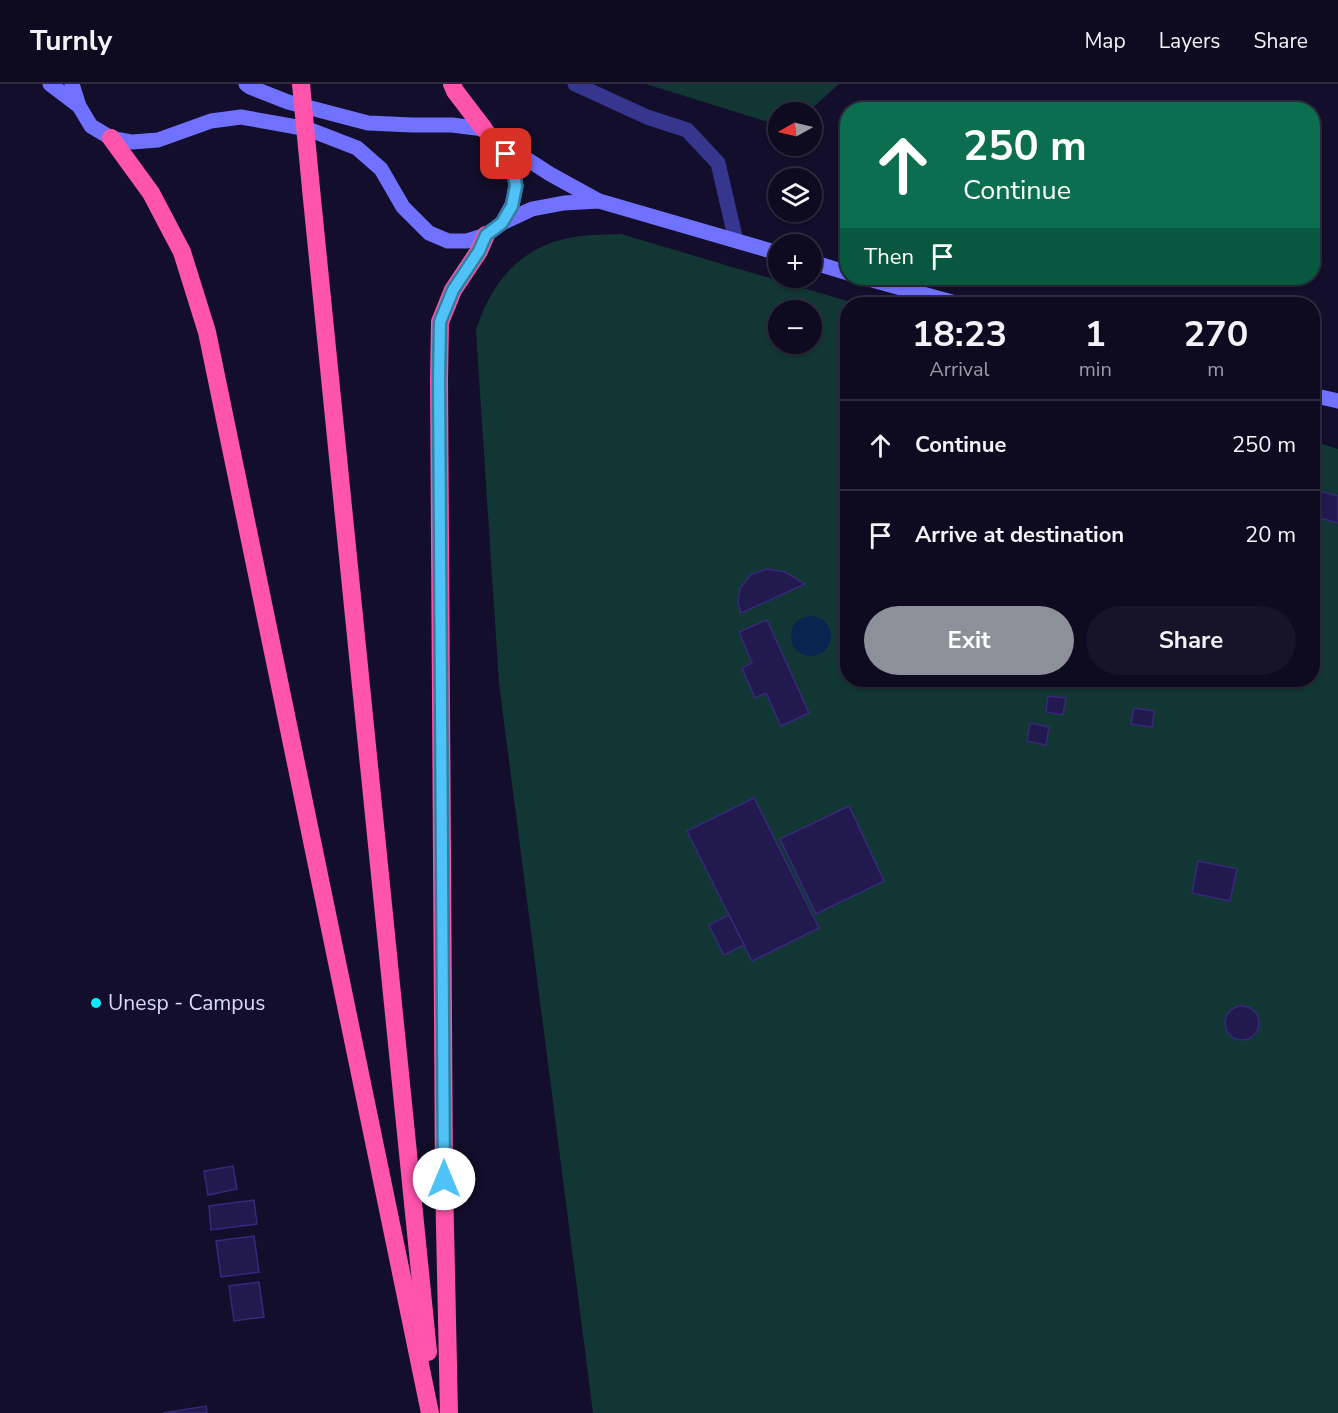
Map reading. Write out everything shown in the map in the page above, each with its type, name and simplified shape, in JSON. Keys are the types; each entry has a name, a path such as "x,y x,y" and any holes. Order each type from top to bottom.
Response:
{"highway":[{"path":"301,84 432,1413"},
{"path":"452,84 484,129"},
{"path":"111,138 151,193 182,252 207,332 432,1413"},
{"path":"449,1413 444,1168 440,322 453,290 479,251 486,235"}],"main road":[{"path":"50,84 79,106"},
{"path":"72,84 79,106 92,126 111,138 132,142 158,140 211,121 241,117 308,129 357,148 381,169 403,207 429,233 448,241 467,241 486,235 502,223 532,209 564,203 599,201"},
{"path":"246,84 288,102 368,123 412,126 452,125 484,129 550,174 599,201 768,250"},
{"path":"499,141 513,166 516,186 512,206 502,223"},
{"path":"822,265 840,271"},
{"path":"890,285 934,297"},
{"path":"1320,397 1338,401"}],"street":[{"path":"575,84 647,117 687,130 718,163 736,241"}],"green space":[{"path":"646,84 839,84 819,102 768,102 768,122"},
{"path":"621,234 768,278 768,288 803,288 840,299 840,687 1320,687 1320,443 1338,449 1338,1413 593,1413 499,683 476,331 489,299 508,272 533,251 565,239 586,235"}],"water":[{"path":"811,616 825,622 831,636 825,650 811,656 797,650 791,636 797,622"}],"building":[{"path":"1320,491 1338,496 1338,523 1320,518"},
{"path":"767,569 785,572 805,584 741,613 738,603 740,588 752,574"},
{"path":"767,620 809,713 781,726 766,693 755,698 742,668 752,663 739,632"},
{"path":"1048,696 1066,698 1063,715 1046,712"},
{"path":"1134,708 1154,711 1152,727 1131,724"},
{"path":"1030,723 1049,727 1046,745 1027,741"},
{"path":"754,798 819,928 752,961 687,831"},
{"path":"849,806 884,881 816,914 780,839"},
{"path":"1198,861 1237,869 1230,901 1192,893"},
{"path":"729,915 744,945 724,955 709,925"},
{"path":"1242,1006 1254,1011 1259,1023 1254,1035 1242,1040 1230,1035 1225,1023 1230,1011"},
{"path":"233,1166 237,1189 208,1195 204,1171"},
{"path":"254,1200 257,1224 211,1230 209,1206"},
{"path":"254,1236 259,1272 221,1277 216,1241"},
{"path":"259,1282 264,1317 234,1321 229,1286"},
{"path":"206,1406 207,1413 163,1413"}],"place":[{"name":"Unesp - Campus","path":"96,1003"}],"route":[{"path":"444,1179 440,322 453,290 479,251 486,235 502,223 512,206 516,186 513,166 506,154"}]}
